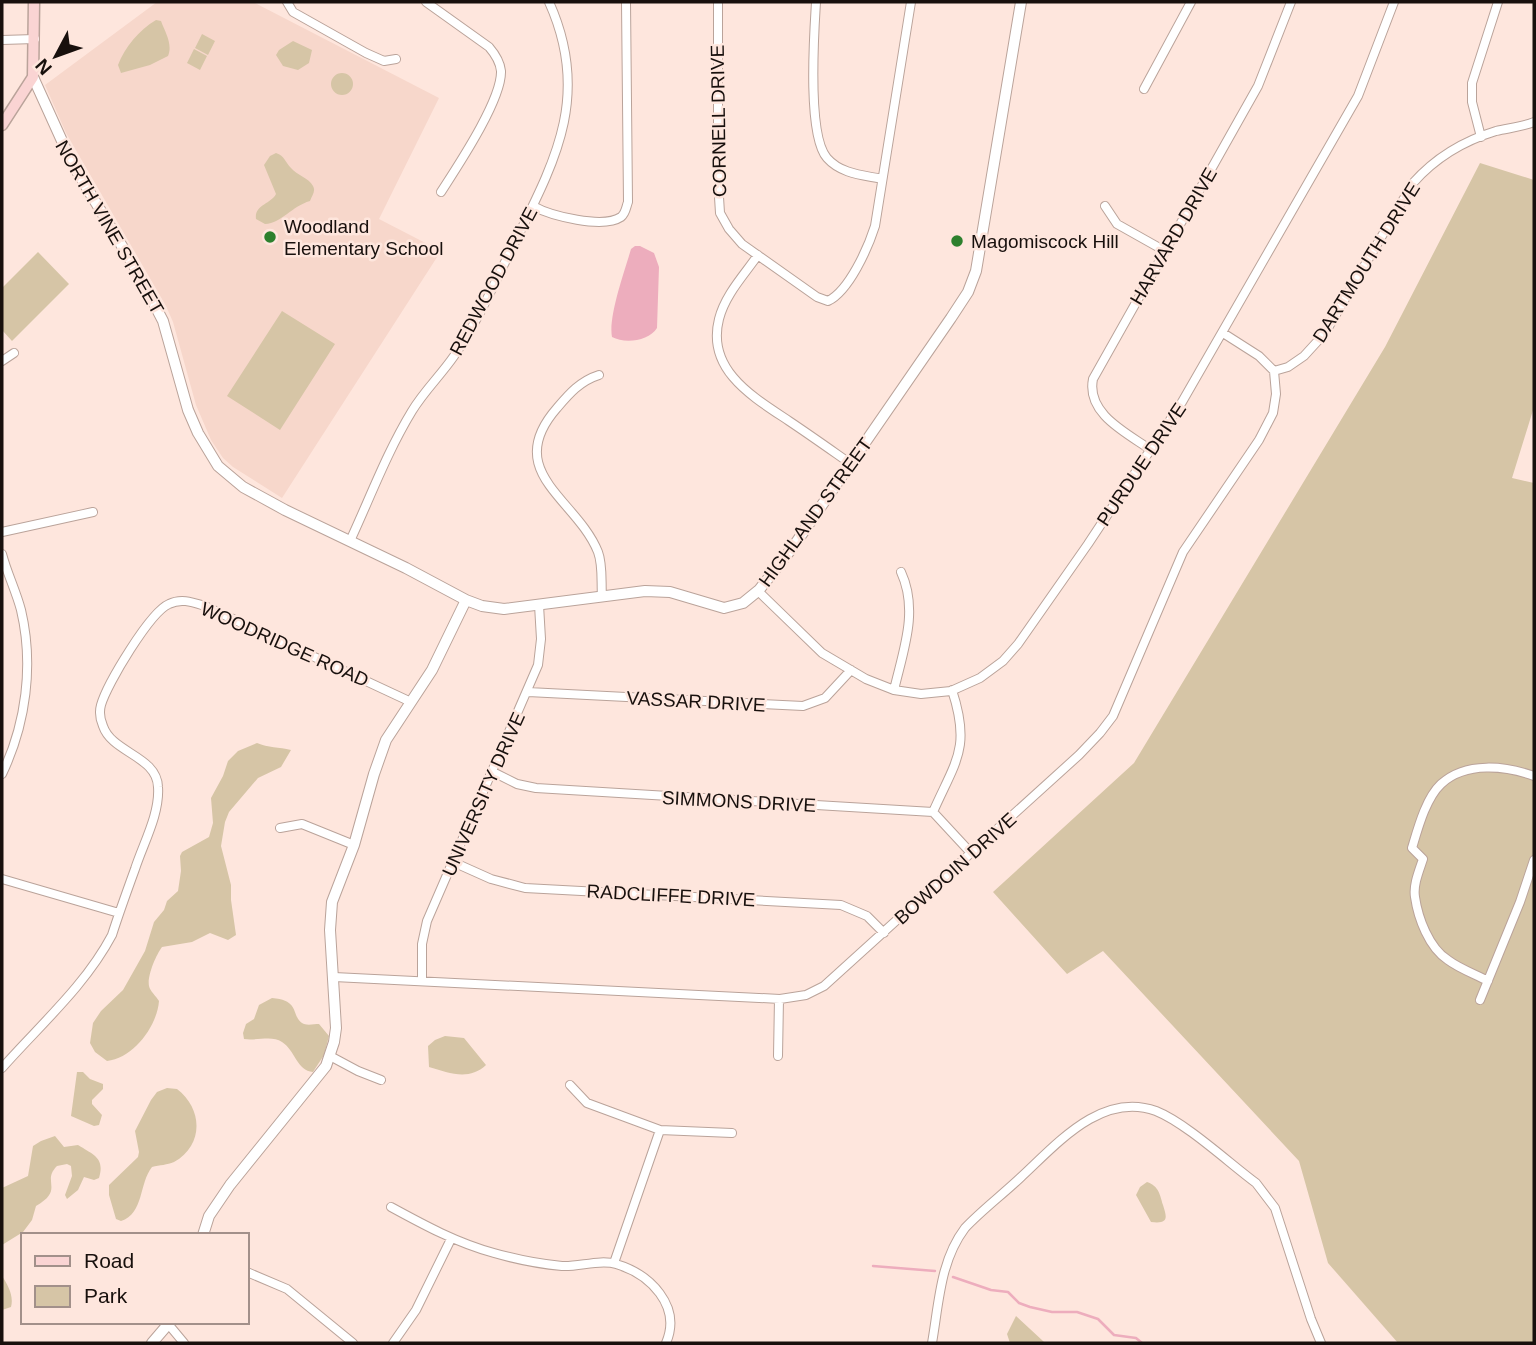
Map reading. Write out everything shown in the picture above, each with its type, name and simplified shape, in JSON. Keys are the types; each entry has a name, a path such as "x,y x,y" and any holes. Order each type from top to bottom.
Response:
{"main road":[{"path":"2,125 33,77 34,2"}],"street":[{"path":"287,2 288,7 296,14 366,53 384,61 396,59"},
{"path":"426,2 489,47 496,57 500,71 494,96 481,124 441,192"},
{"name":"REDWOOD DRIVE","path":"350,541 408,418 459,348 549,174 567,109 565,42 549,2"},
{"path":"533,206 566,218 604,220 622,215 628,202 626,2"},
{"name":"CORNELL DRIVE","path":"718,2 719,207 729,229 742,244 817,298 832,300 867,247 875,224 883,179"},
{"path":"816,2 814,80 819,143 826,157 840,168 854,174 883,179 911,2"},
{"name":"HIGHLAND STREET","path":"466,600 496,609 636,591 666,592 727,608 741,604 758,590 799,539 851,464 951,318 974,278 997,156 1021,2"},
{"path":"1144,89 1191,2"},
{"name":"HARVARD DRIVE","path":"1151,450 1101,412 1093,396 1092,385 1097,368 1258,86 1291,2"},
{"name":"PURDUE DRIVE","path":"758,590 811,644 850,670 894,690 921,694 952,690 980,678 1008,656 1177,412 1358,96 1394,2"},
{"path":"1481,137 1472,102 1472,83 1497,2"},
{"path":"2,40 35,38"},
{"name":"NORTH VINE STREET","path":"33,77 72,163 137,271 163,321 188,410 218,466 243,487 285,510 466,600"},
{"name":"DARTMOUTH DRIVE","path":"1274,371 1288,367 1304,356 1328,330 1413,183 1434,160 1481,137 1534,122"},
{"path":"1105,206 1117,224 1165,251"},
{"path":"758,255 723,309 717,334 722,362 747,393 851,464"},
{"path":"1223,333 1259,356 1274,371"},
{"path":"2,360 14,353"},
{"name":"BOWDOIN DRIVE","path":"334,977 779,999 802,996 819,989 1079,755 1110,720 1186,547 1270,420 1276,394 1274,371"},
{"path":"599,375 579,384 555,410 541,432 537,452 543,477 598,551 602,596"},
{"path":"2,532 93,512"},
{"path":"2,554 21,611 27,663 20,723 2,774"},
{"path":"894,690 909,621 908,589 901,572"},
{"path":"203,1233 221,1196 320,1076 330,1056 336,1028 331,909 386,740 432,670 466,600"},
{"name":"WOODRIDGE ROAD","path":"2,1068 90,971 112,935 150,826 158,786 156,775 107,734 101,720 100,707 141,633 159,610 182,601 205,606 411,702"},
{"name":"UNIVERSITY DRIVE","path":"422,981 425,926 540,659 539,605"},
{"name":"VASSAR DRIVE","path":"528,692 803,706 825,698 850,670"},
{"path":"952,690 961,721 962,742 933,812 971,853"},
{"path":"1488,981 1446,960 1433,945 1415,895 1423,859 1412,848 1424,811 1441,784 1471,768 1515,770 1534,776"},
{"name":"SIMMONS DRIVE","path":"492,772 536,789 933,812"},
{"path":"280,828 303,824 354,845"},
{"path":"1480,1000 1534,860"},
{"name":"RADCLIFFE DRIVE","path":"453,862 491,879 525,888 844,906 867,916 884,933"},
{"path":"2,879 119,913"},
{"path":"778,1056 779,999"},
{"path":"330,1056 381,1080"},
{"path":"570,1085 587,1103 660,1130 732,1133"},
{"path":"932,1343 946,1261 953,1244 965,1228 1080,1124 1113,1109 1134,1108 1154,1110 1172,1119 1256,1183 1266,1195 1275,1208 1321,1343"},
{"path":"614,1263 660,1130"},
{"path":"391,1208 452,1239 492,1253 563,1266 614,1263 648,1280 658,1289 666,1302 671,1320 666,1343"},
{"path":"393,1343 416,1310 452,1239"},
{"path":"248,1272 287,1289 352,1343"},
{"path":"152,1343 168,1324"},
{"path":"170,1324 184,1343"}],"shaded area":[{"name":"Woodland Elementary School","path":"157,2 253,2 439,98 379,219 441,251 282,498 233,467 211,440 196,405 166,306 66,133 45,85"},
{"path":"635,246 654,253 659,267 657,328 643,338 623,340 612,337 612,318 631,249"}],"green space":[{"path":"156,20 161,21 168,38 168,56 150,65 121,73 118,65 129,45"},
{"path":"202,34 215,41 208,55 195,48"},
{"path":"293,41 312,50 309,63 298,70 283,66 276,55"},
{"path":"194,49 207,56 200,70 187,63"},
{"path":"342,73 350,76 353,84 350,92 342,95 334,92 331,84 334,76"},
{"path":"276,153 311,183 314,192 310,201 277,221 265,224 256,219 256,214 276,194 264,165 270,156"},
{"path":"1480,163 1534,180 1534,407 1512,478 1534,483 1534,1343 1398,1343 1328,1263 1299,1161 1103,951 1067,974 993,892 1134,763 1385,347"},
{"path":"38,252 69,284 12,341 2,330 2,288"},
{"path":"282,311 335,344 280,430 227,396"},
{"path":"257,743 291,750 281,767 258,778 229,812 225,822 221,846 231,885 236,935 228,940 210,933 192,942 162,947 149,977 149,986 159,1001 154,1021 135,1047 117,1059 107,1061 95,1052 90,1043 93,1023 101,1011 123,990 145,951 154,922 164,910 167,901 178,891 182,852 209,837 213,823 211,798 228,761 238,751"},
{"path":"272,998 287,1002 302,1023 319,1024 329,1036 324,1055 313,1072 303,1068 278,1040 244,1039 246,1024 254,1019 259,1005"},
{"path":"445,1036 464,1038 486,1065 466,1074 429,1067 428,1046"},
{"path":"77,1072 83,1072 90,1079 103,1084 103,1089 92,1100 92,1104 102,1115 99,1125 94,1126 71,1116"},
{"path":"167,1088 177,1089 192,1106 195,1137 184,1155 174,1162 152,1167 134,1212 121,1221 116,1219 109,1185 138,1157 135,1131 151,1100 157,1092"},
{"path":"55,1136 64,1147 78,1145 89,1152 99,1161 99,1178 94,1180 84,1177 78,1190 67,1199 65,1195 72,1176 71,1166 57,1166 51,1177 49,1195 36,1206 32,1220 23,1232 2,1245 2,1188 28,1176 33,1146"},
{"path":"1147,1182 1157,1188 1160,1194 1166,1217 1164,1221 1151,1222 1136,1195 1140,1187"},
{"path":"2,1276 10,1291 12,1303 11,1307 2,1310"},
{"path":"1016,1316 1045,1343 1010,1343 1007,1334"}],"waterway":[{"path":"873,1266 935,1271"},
{"path":"953,1277 991,1290 1008,1292 1019,1303 1030,1307 1052,1312 1077,1312 1098,1319 1114,1335 1136,1338 1142,1343"}],"place":[{"name":"Woodland Elementary School","path":"270,237"},
{"name":"Magomiscock Hill","path":"957,241"}]}
